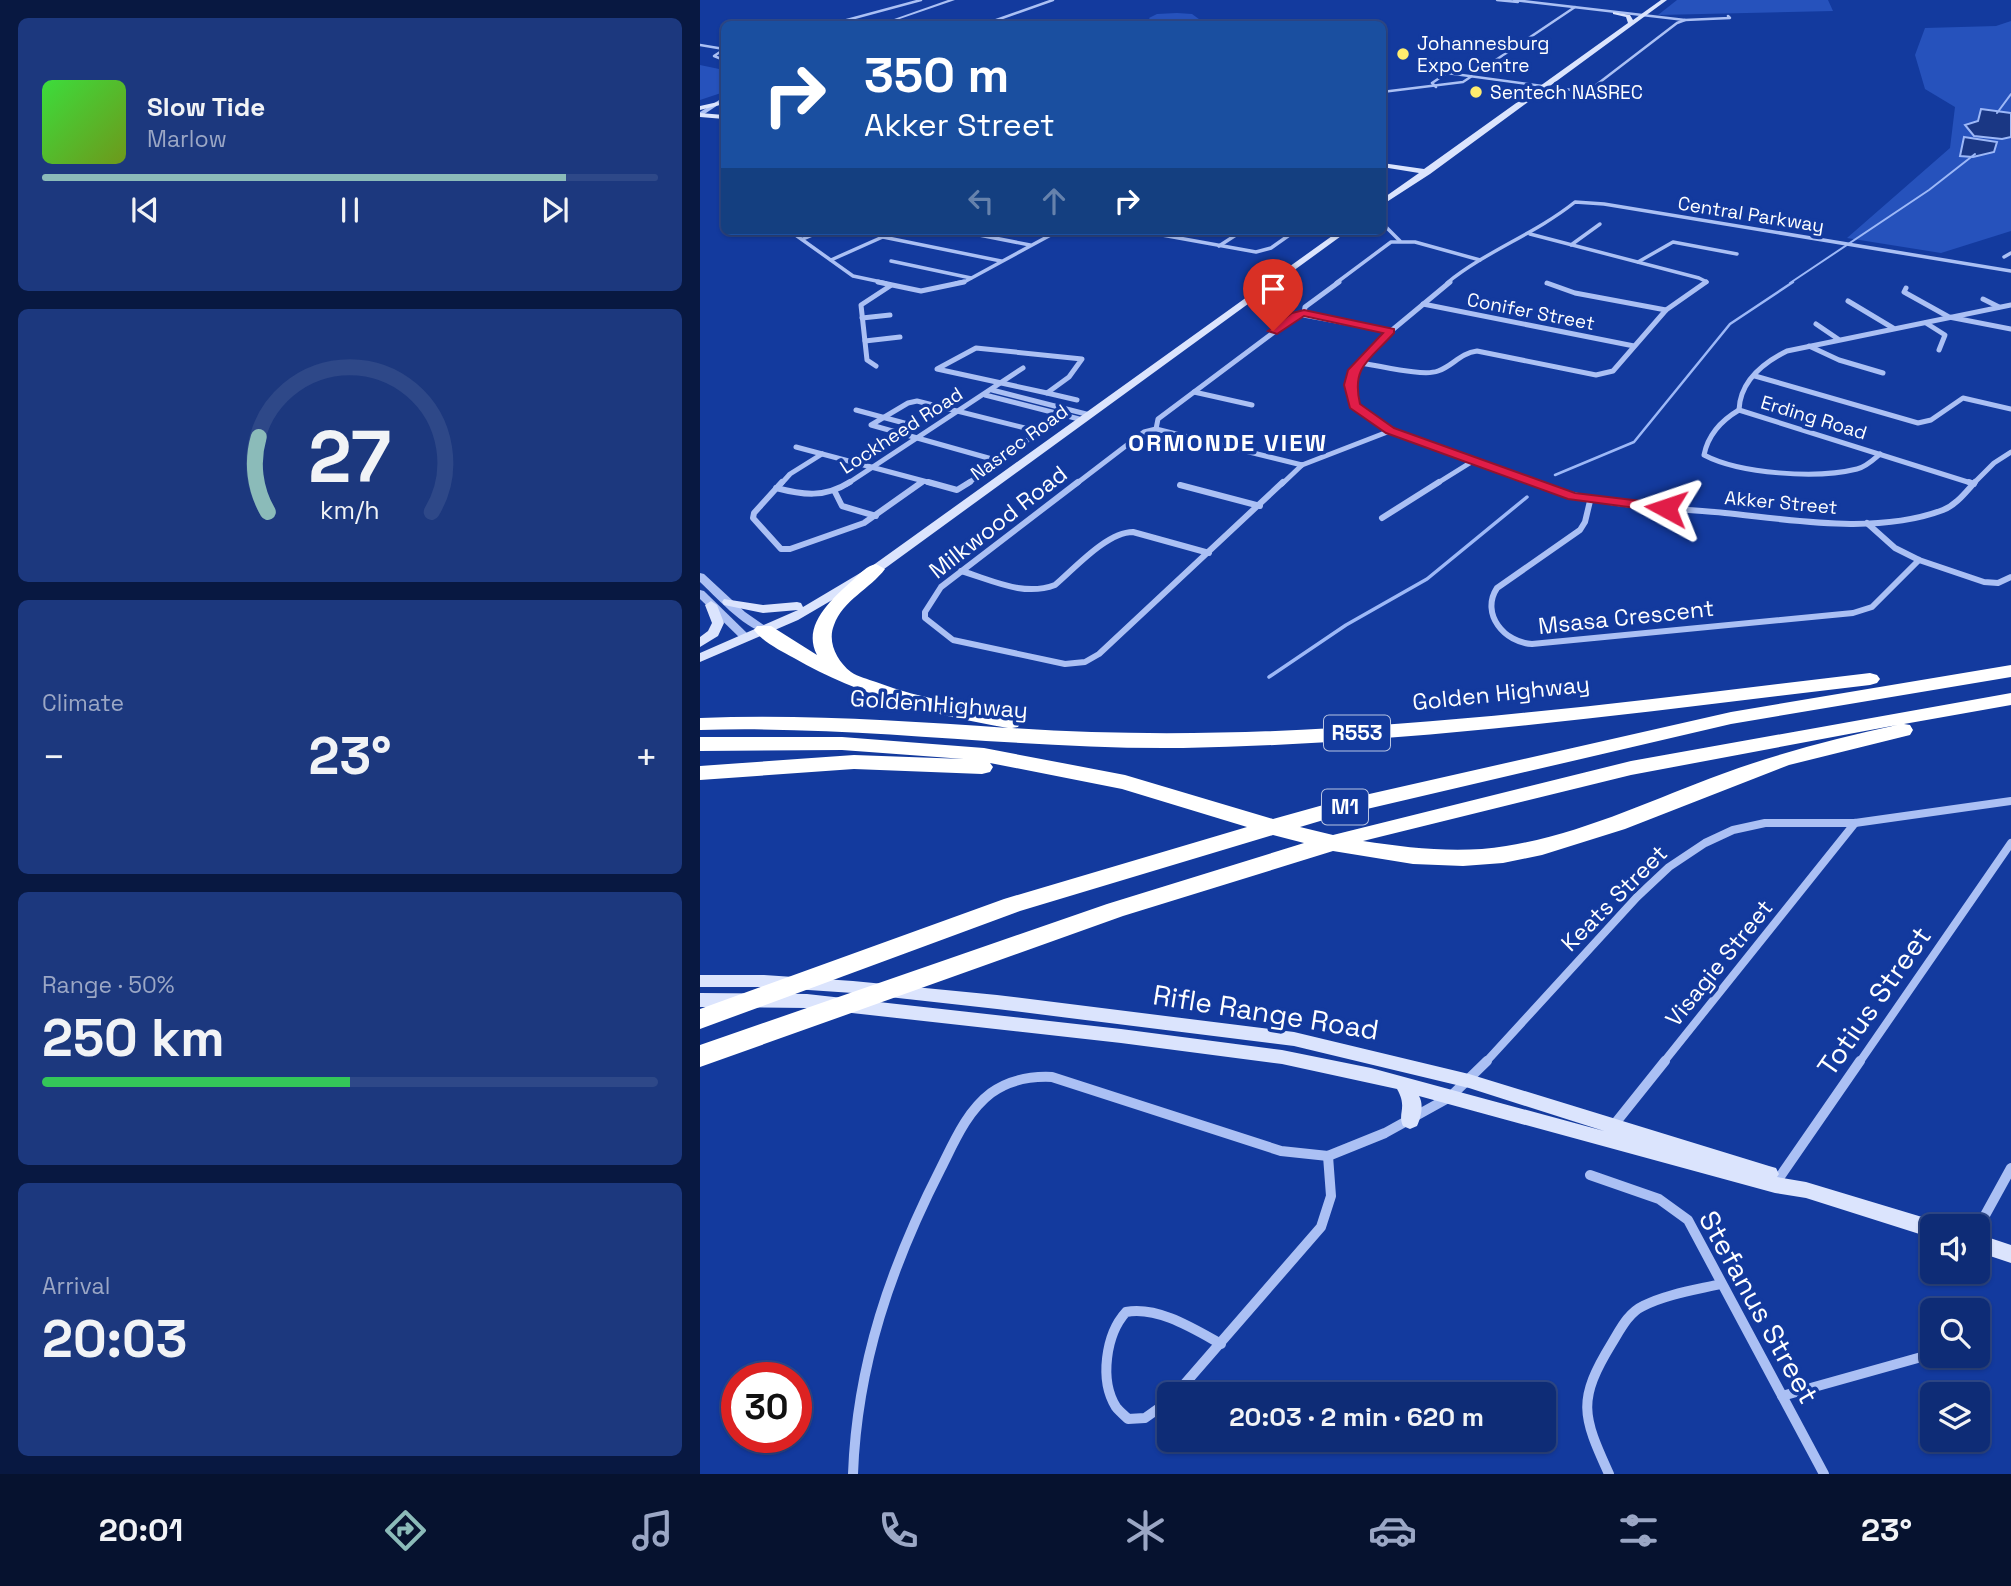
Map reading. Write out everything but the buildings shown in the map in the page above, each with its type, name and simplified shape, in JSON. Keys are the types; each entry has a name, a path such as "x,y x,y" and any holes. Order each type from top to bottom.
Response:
{"highway":[{"path":"846,679 823,648 821,629 827,617 876,569"},
{"path":"751,631 846,679 892,695 966,715 1059,730 1179,741"},
{"name":"Golden Highway","path":"700,724 789,722 1065,739 1179,741 1349,734 2011,665"},
{"name":"M1","path":"700,1019 1012,905 1334,809 1731,718 2011,671"},
{"name":"M1","path":"791,1024 1115,910 1361,834 1631,768 2011,699"},
{"name":"Golden Highway","path":"700,744 770,741 894,745 967,752 1079,771 1196,803 1303,837 1361,851 1427,857 1503,855 1584,837 1766,765 1893,732 2011,706"},
{"path":"700,773 854,762 937,765 996,768 1154,792"},
{"path":"700,1056 791,1024"},
{"path":"700,1070 791,1024"}],"main road":[{"path":"1386,199 1664,0"},
{"path":"1624,12 1647,14"},
{"path":"1615,13 1629,17 1631,23"},
{"path":"704,113 721,104"},
{"path":"1386,169 1421,173"},
{"name":"Nasrec Road","path":"700,658 824,592 900,546 1336,235"},
{"name":"Nasrec Road","path":"700,645 751,631 815,606 876,569 1084,416"},
{"path":"728,602 762,610 797,606"},
{"path":"700,645 718,623 711,605"},
{"name":"Rifle Range Road","path":"700,981 790,983 997,1002 1294,1039 1469,1081 1920,1225"},
{"name":"Rifle Range Road","path":"700,1000 807,1001 1282,1057 1333,1066 1777,1181"},
{"path":"1404,1084 1413,1101 1409,1121"},
{"path":"1990,1247 2011,1254"}],"street":[{"path":"843,21 920,0"},
{"path":"882,21 942,0"},
{"path":"891,21 953,0"},
{"path":"1039,4 1047,0"},
{"path":"993,21 1053,0"},
{"path":"1497,0 1624,12"},
{"path":"1514,0 1685,20 1730,18 1728,16"},
{"path":"1463,82 1574,8"},
{"path":"1436,87 1432,83 1447,73 1587,92 1677,23 1685,20"},
{"path":"700,46 721,49"},
{"path":"1386,92 1463,82 1507,81"},
{"path":"704,113 721,104"},
{"name":"Central Parkway","path":"1500,250 1556,218 1573,203 1585,202 2011,271"},
{"path":"1571,245 1600,224"},
{"path":"1386,228 1400,241"},
{"path":"1360,363 1432,373 1444,369 1460,354 1476,351 1601,375 1613,371 1666,310 1706,281 1530,234"},
{"path":"796,235 853,276 923,291 971,278 1048,235"},
{"path":"803,239 812,235"},
{"path":"831,260 887,235"},
{"path":"978,235 1030,246"},
{"path":"1161,235 1248,252 1262,251 1288,235"},
{"path":"1219,246 1236,235"},
{"path":"883,237 1002,261"},
{"path":"1304,313 1305,307 1388,244 1400,241 1415,242 1481,260"},
{"path":"1638,262 1673,242 1737,254"},
{"name":"Akker Street","path":"1500,250 1462,271 1391,331 1360,363 1352,373 1350,385 1354,405 1390,430 1559,493 1590,501 1829,523 1867,523 1944,509 2010,453"},
{"path":"2004,257 2011,253"},
{"path":"891,261 971,278"},
{"path":"1547,283 1574,293 1666,310"},
{"path":"877,366 867,360 862,303 890,285"},
{"path":"1906,288 1904,292 1948,317 2011,329"},
{"path":"1983,299 1999,308"},
{"path":"1848,301 1894,329"},
{"name":"Conifer Street","path":"1423,304 1634,346"},
{"name":"Erding Road","path":"1974,484 1740,410 1739,399 1767,362 1782,354 1838,339 2011,305"},
{"path":"1302,465 1156,429 1158,419 1292,317 1304,313 1391,331"},
{"path":"1972,313 1975,319 1984,324"},
{"path":"862,318 890,315"},
{"path":"1925,323 1945,335 1939,350"},
{"path":"1816,324 1838,339"},
{"path":"865,341 900,338"},
{"path":"1808,346 1839,360 1883,373"},
{"path":"1047,393 1069,377 1081,358 976,348 937,369 979,381 1004,383 1077,400"},
{"name":"Lockheed Road","path":"835,492 1023,368"},
{"path":"1755,376 1918,423 1932,421 1963,398 2011,409"},
{"path":"992,390 1084,416"},
{"path":"1194,392 1252,405"},
{"path":"985,395 1031,407 1084,416"},
{"path":"796,447 922,482 959,489 1000,461 1036,433 914,402 872,426 1000,461"},
{"path":"1031,407 1039,402"},
{"path":"856,410 919,427"},
{"path":"1740,410 1723,421 1705,448 1704,455 1711,460 1727,466 1823,474 1860,468 1880,454"},
{"name":"Milkwood Road","path":"1156,429 1139,435 961,570 941,587 925,612 925,618 943,635 953,640 1072,664 1099,654 1302,465 1390,430"},
{"path":"822,454 790,474 752,515 781,549 824,538 876,516 922,482"},
{"path":"1382,518 1473,461"},
{"path":"1180,485 1260,506"},
{"path":"776,488 804,495 835,492 842,506 876,516"},
{"name":"Msasa Crescent","path":"1590,501 1585,522 1580,530 1496,588 1491,596 1490,604 1500,629 1509,639 1532,645 1853,613 1872,607 1919,560"},
{"path":"1867,523 1895,548 1919,560 1984,582 2002,582 2011,577"},
{"path":"961,570 1030,590 1047,589 1115,535 1127,532 1209,553"},
{"path":"700,576 728,602 751,631"},
{"path":"700,593 711,605 751,631"},
{"name":"Keats Street","path":"1328,1156 1409,1121 1450,1097 1469,1081 1654,881 1686,854 1712,840 1748,826 1791,821 1855,823 2011,801"},
{"name":"Visagie Street","path":"1613,1126 1855,823"},
{"name":"Totius Street","path":"1777,1181 2011,844"},
{"path":"853,1474 862,1387 877,1320 893,1268 914,1219 974,1111 991,1094 1016,1081 1036,1076 1060,1078 1281,1151 1328,1156 1331,1196 1321,1227 1187,1382"},
{"path":"1986,1214 2011,1168"},
{"name":"Stefanus Street","path":"1590,1175 1659,1199 1688,1220 1824,1474"},
{"path":"1609,1474 1591,1434 1585,1410 1587,1388 1606,1353 1625,1323 1641,1307 1721,1284"},
{"path":"1157,1412 1153,1416 1136,1420 1116,1410 1111,1401 1109,1347 1115,1324 1121,1316 1130,1310 1156,1315 1221,1344"},
{"path":"1783,1396 1920,1357"}],"shaded area":[{"path":"1677,0 1828,0 1833,11 1658,15"},
{"path":"1157,14 1192,14 1202,21 1151,21 1149,18"},
{"path":"2011,21 2011,231 1941,253 1847,238 1950,148 1955,107 1925,89 1915,55 1925,28 1996,26"},
{"path":"700,65 721,69 721,93 700,100"},
{"path":"1981,109 2011,113 2011,137 2002,139 1974,136 1965,125 1978,121"},
{"path":"1964,137 1997,142 1994,152 1973,157 1960,156"}],"waterway":[{"path":"1997,113 2011,94"},
{"path":"1790,283 1929,190 1975,154"},
{"path":"1555,475 1634,442 1730,324 1793,282"},
{"path":"1269,677 1346,625 1427,579 1527,497"}],"place":[{"name":"Johannesburg Expo Centre","path":"1403,54"},
{"name":"Sentech NASREC","path":"1476,92"}],"district":[{"name":"ORMONDE VIEW","path":"1228,443"}],"route":[{"path":"1273,331 1295,315 1304,313 1391,331 1352,373 1350,385 1354,405 1390,430 1559,493 1590,501 1666,508"}]}
